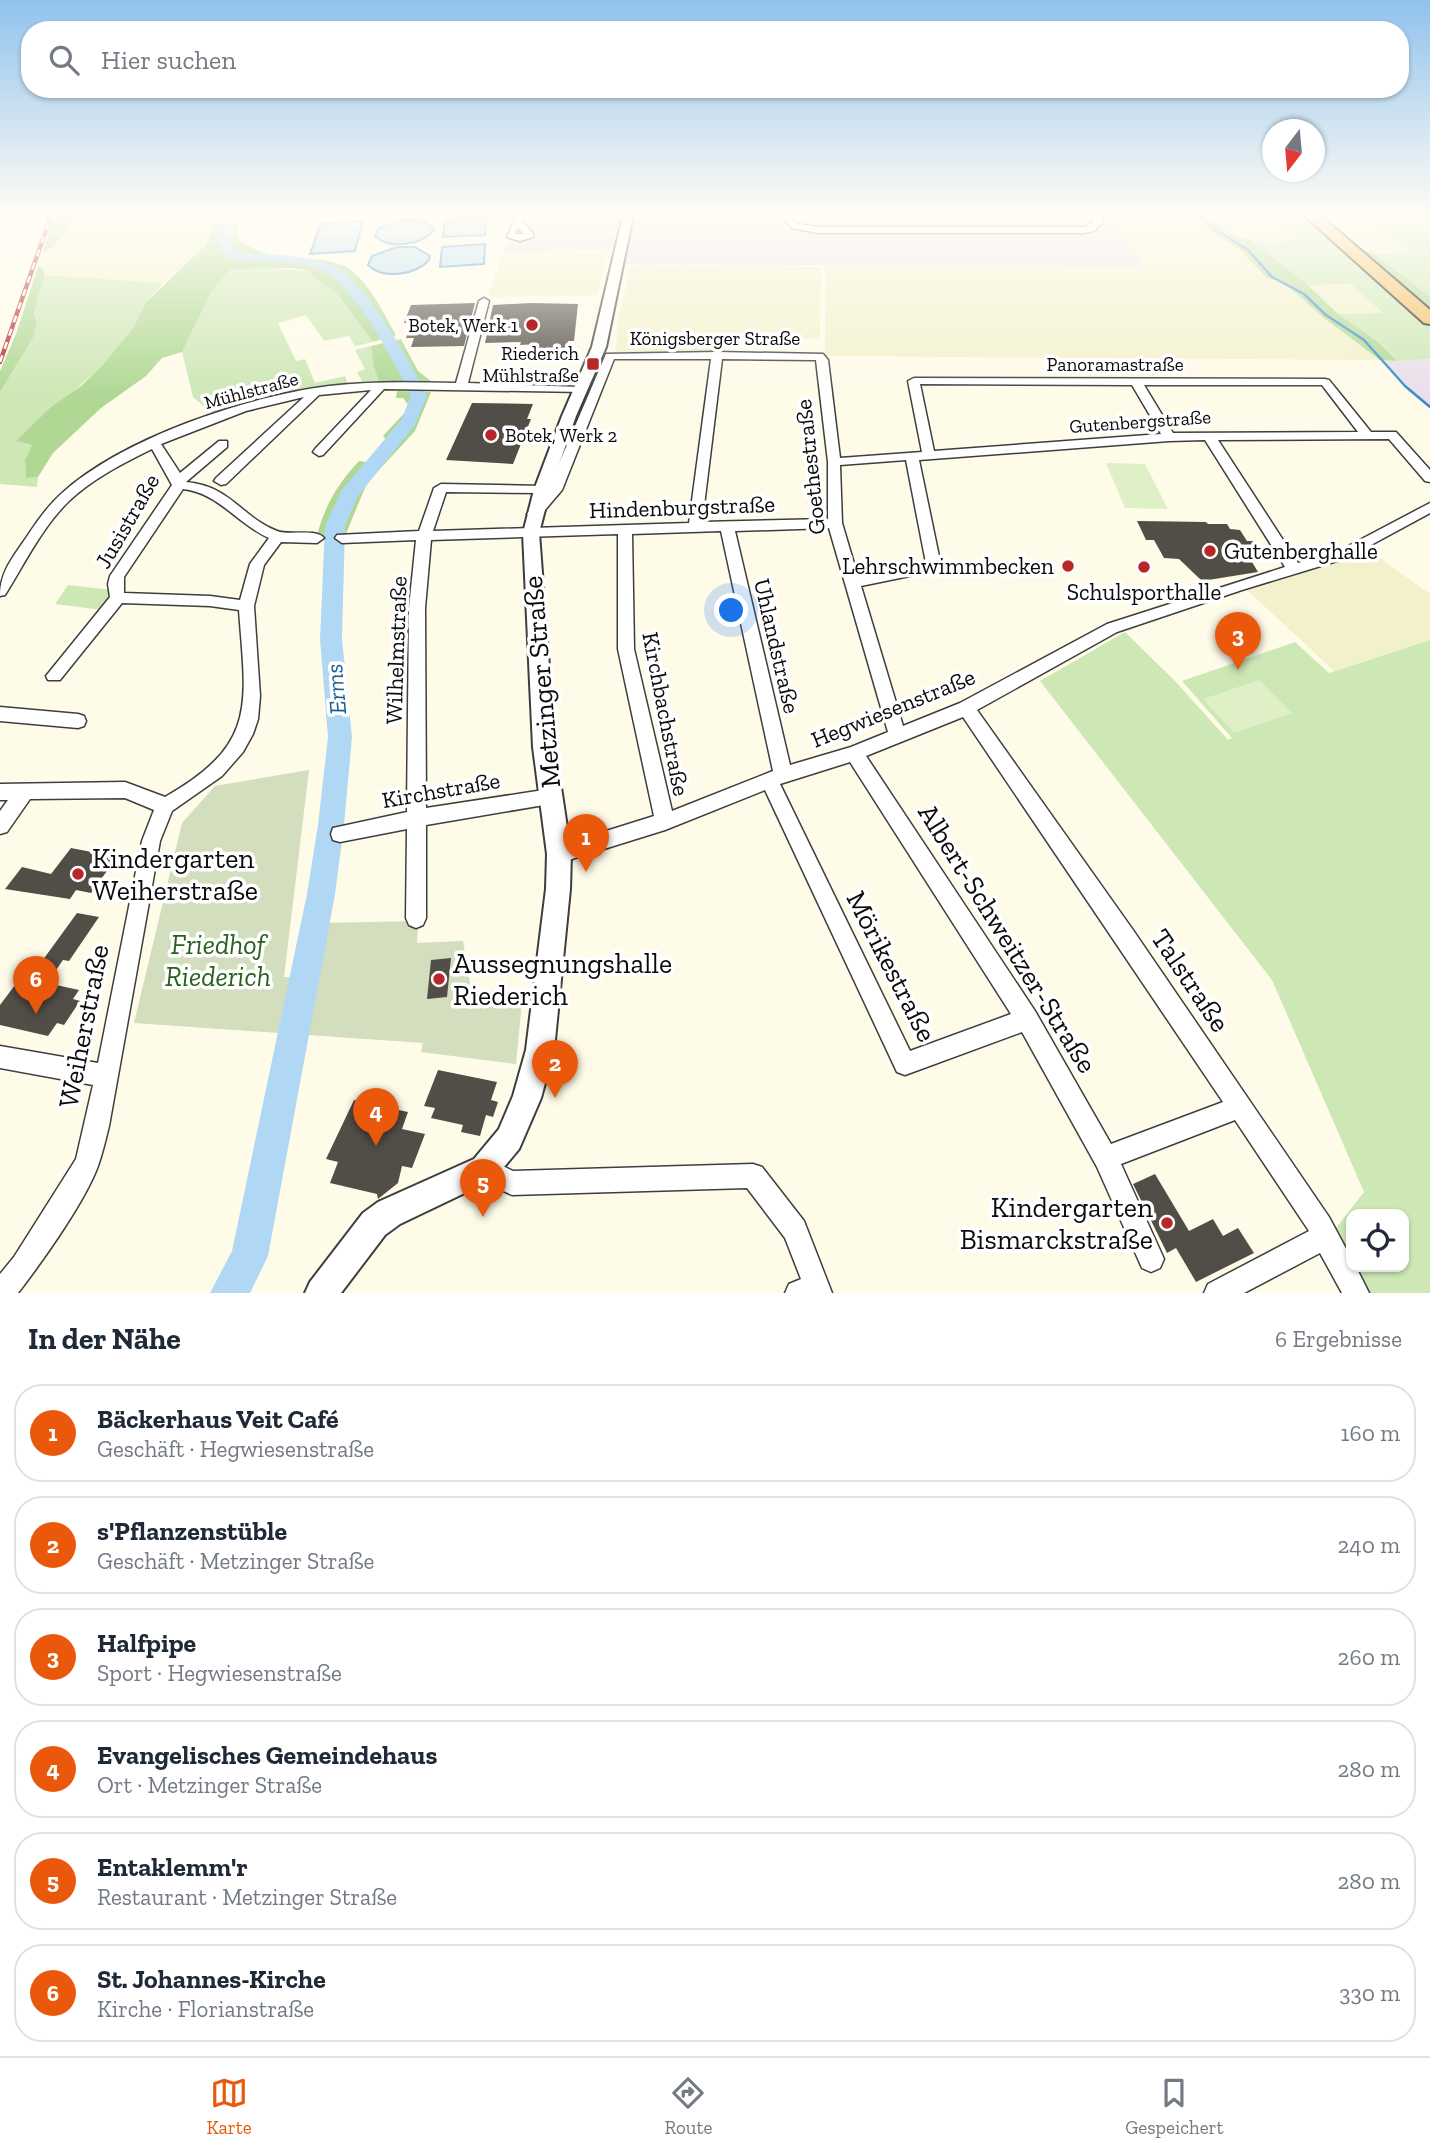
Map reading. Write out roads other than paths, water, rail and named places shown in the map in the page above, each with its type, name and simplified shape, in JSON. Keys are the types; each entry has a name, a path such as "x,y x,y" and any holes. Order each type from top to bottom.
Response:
{"highway":[{"path":"1381,276 1430,319"}],"street":[{"name":"Metzinger Straße","path":"321,1293 374,1224 389,1213 484,1169 509,1139 527,1098 540,1050 558,889 559,855 550,797 535,633 533,523 542,490 598,348 614,276"},
{"path":"461,386 484,300"},
{"path":"695,527 718,355"},
{"name":"Königsberger Straße","path":"533,523 555,490 610,356 819,356"},
{"name":"Goethestraße","path":"819,356 822,359 834,462 835,523 897,734"},
{"name":"Panoramastraße","path":"929,455 914,380 1325,382 1367,435"},
{"path":"1136,382 1169,437"},
{"name":"Mühlstraße","path":"0,591 64,498 84,482 153,442 199,424 260,405 315,393 381,386 580,390"},
{"path":"319,452 381,386"},
{"path":"221,481 315,393"},
{"path":"1208,435 1294,569"},
{"name":"Gutenbergstraße","path":"834,462 1208,435 1392,435 1430,478"},
{"name":"Jusistraße","path":"153,442 179,483 117,576 115,584 118,598 210,601 246,606"},
{"path":"179,483 223,444"},
{"path":"852,583 934,566 912,457"},
{"path":"179,483 211,490 278,536 317,538"},
{"name":"Wilhelmstraße","path":"416,918 417,608 424,535 441,488 542,490"},
{"name":"Hegwiesenstraße","path":"559,855 665,822 966,708 1112,628 1349,552 1430,507"},
{"name":"Hindenburgstraße","path":"342,537 424,535 533,523 625,530 835,523"},
{"name":"Uhlandstraße","path":"727,526 777,778"},
{"name":"Kirchbachstraße","path":"625,530 626,649 665,822"},
{"path":"0,792 125,790 141,794 165,806 208,779 230,756 251,717 246,606 257,564 278,536"},
{"path":"54,676 118,598"},
{"name":"Talstraße","path":"966,708 1126,937 1240,1107 1326,1236 1356,1293"},
{"path":"0,714 78,722"},
{"name":"Albert-Schweitzer-Straße","path":"854,752 1027,1019 1106,1158 1151,1259"},
{"name":"Mörikestraße","path":"777,778 905,1064 1027,1019"},
{"path":"0,826 26,790"},
{"name":"Kirchstraße","path":"340,834 415,817 550,797"},
{"name":"Weiherstraße","path":"1,1293 47,1231 86,1163 151,841 165,806"},
{"path":"0,1057 105,1076"},
{"path":"1106,1158 1240,1107"},
{"path":"484,1169 512,1184 753,1176 795,1230 812,1291"},
{"path":"1217,1293 1326,1236"}],"waterway":[{"name":"Erms","path":"229,1293 249,1256 321,894 331,825 340,737 331,639 335,526 349,494 409,421 419,396 378,324 339,276"},
{"path":"1271,276 1304,294 1326,315 1364,340 1405,386 1430,407"}],"railway":[{"path":"0,362 30,276"}],"place":[{"name":"Botek, Werk 1","path":"532,325"},
{"name":"Riederich Mühlstraße","path":"593,364"},
{"name":"Botek, Werk 2","path":"491,435"},
{"name":"Gutenberghalle","path":"1210,551"},
{"name":"Lehrschwimmbecken","path":"1068,566"},
{"name":"Schulsporthalle","path":"1144,567"},
{"name":"Halfpipe","path":"1238,670"},
{"name":"Bäckerhaus Veit Café","path":"586,872"},
{"name":"Kindergarten Weiherstraße","path":"78,874"},
{"name":"Aussegnungshalle Riederich","path":"439,979"},
{"name":"St. Johannes-Kirche","path":"36,1014"},
{"name":"s'Pflanzenstüble","path":"555,1098"},
{"name":"Evangelisches Gemeindehaus","path":"376,1146"},
{"name":"Entaklemm'r","path":"483,1217"},
{"name":"Kindergarten Bismarckstraße","path":"1167,1223"}],"park label":[{"name":"Friedhof Riederich","path":"218,960"}]}
